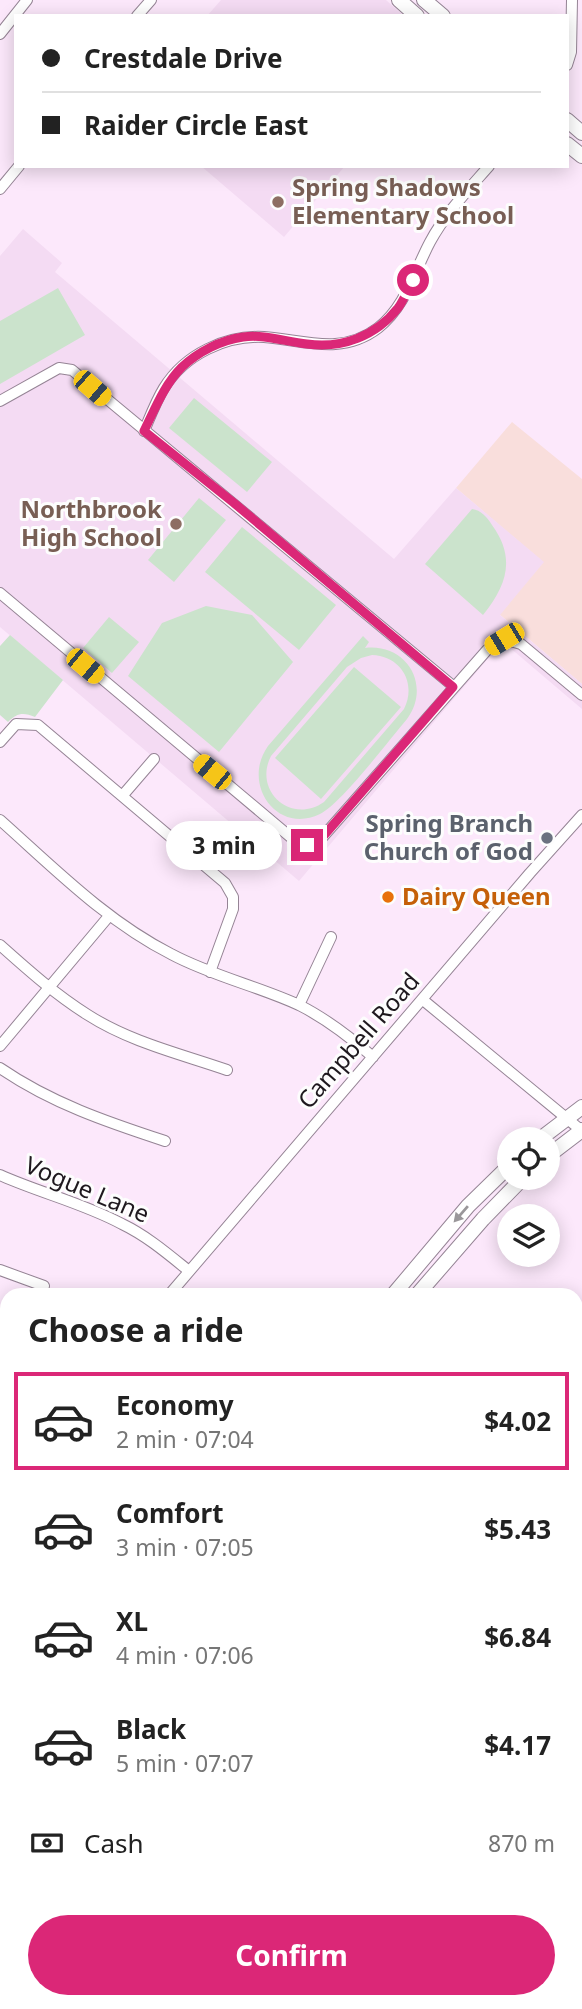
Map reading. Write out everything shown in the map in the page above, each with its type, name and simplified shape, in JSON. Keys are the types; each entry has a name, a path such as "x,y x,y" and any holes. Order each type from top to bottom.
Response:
{"main road":[{"path":"399,0 415,14"},
{"path":"424,0 441,14"},
{"path":"555,1127 582,1107"},
{"path":"560,1147 582,1130"},
{"path":"399,1288 468,1206 497,1178"},
{"path":"423,1288 511,1190"},
{"path":"431,1250 445,1263"}],"street":[{"path":"16,14 27,0"},
{"path":"139,14 151,0"},
{"path":"569,58 572,0"},
{"path":"0,34 14,16"},
{"path":"0,189 17,168"},
{"path":"144,431 165,387 183,367 205,349 243,337 266,337 309,345 330,345 360,339 378,328 398,308 435,234 487,168"},
{"path":"0,401 62,367 72,370 453,687"},
{"path":"0,593 294,840 307,845 320,840 453,687 487,650 504,639 521,644 582,695"},
{"path":"0,742 16,724 38,724 225,883 233,897 233,909 209,972"},
{"path":"123,795 154,758"},
{"name":"Campbell Road","path":"175,1288 582,815"},
{"path":"0,820 109,916 170,954 209,972 299,1005 337,1027 373,1057"},
{"path":"0,1046 109,916"},
{"path":"299,1005 331,937"},
{"path":"0,945 50,988 90,1016 138,1039 228,1070"},
{"path":"423,1000 582,1130"},
{"path":"0,1068 27,1087 87,1115 165,1141"},
{"name":"Vogue Lane","path":"0,1175 123,1224 165,1251 189,1271"},
{"path":"0,1270 44,1286"}],"shaded area":[{"path":"221,0 386,0 402,14 209,14"},
{"name":"Spring Shadows Elementary School","path":"203,168 343,168 284,237"},
{"name":"Northbrook High School","path":"23,229 62,263 55,272 394,559 456,488 544,562 500,615 582,684 582,709 509,647 496,649 299,881 0,627 0,256"},
{"path":"512,422 582,479 582,684 499,614 543,562 456,488"}],"green space":[{"path":"58,288 85,335 0,384 0,321"},
{"path":"194,398 272,462 247,492 169,428"},
{"path":"199,498 226,520 174,582 148,560"},
{"path":"472,509 481,512 490,522 499,537 506,560 503,582 483,615 425,564"},
{"path":"242,527 336,605 299,650 205,572"},
{"path":"206,606 252,615 293,662 219,752 128,676 162,623"},
{"path":"109,617 139,642 112,673 83,648"},
{"path":"10,635 63,680 35,717 20,714 8,722 0,715 0,646"},
{"path":"363,636 369,642 365,648 380,648 392,652 403,659 411,669 416,680 417,693 407,719 352,785 320,814 304,819 290,818 278,812 268,802 261,790 259,776 261,761 268,746","holes":["372,655 391,660 404,673 409,690 404,709 324,802 312,808 299,809 278,801 267,781 271,756 347,667 361,658"]},
{"path":"354,667 401,707 321,799 275,758"}],"place":[{"name":"Spring Shadows Elementary School","path":"278,202"},
{"name":"Northbrook High School","path":"176,524"},
{"name":"Spring Branch Church of God","path":"547,838"},
{"name":"Dairy Queen","path":"388,897"}],"route":[{"path":"307,845 320,840 453,687 144,431 165,387 183,367 205,349 243,337 266,337 309,345 330,345 360,339 378,328 398,308 413,280"}]}
